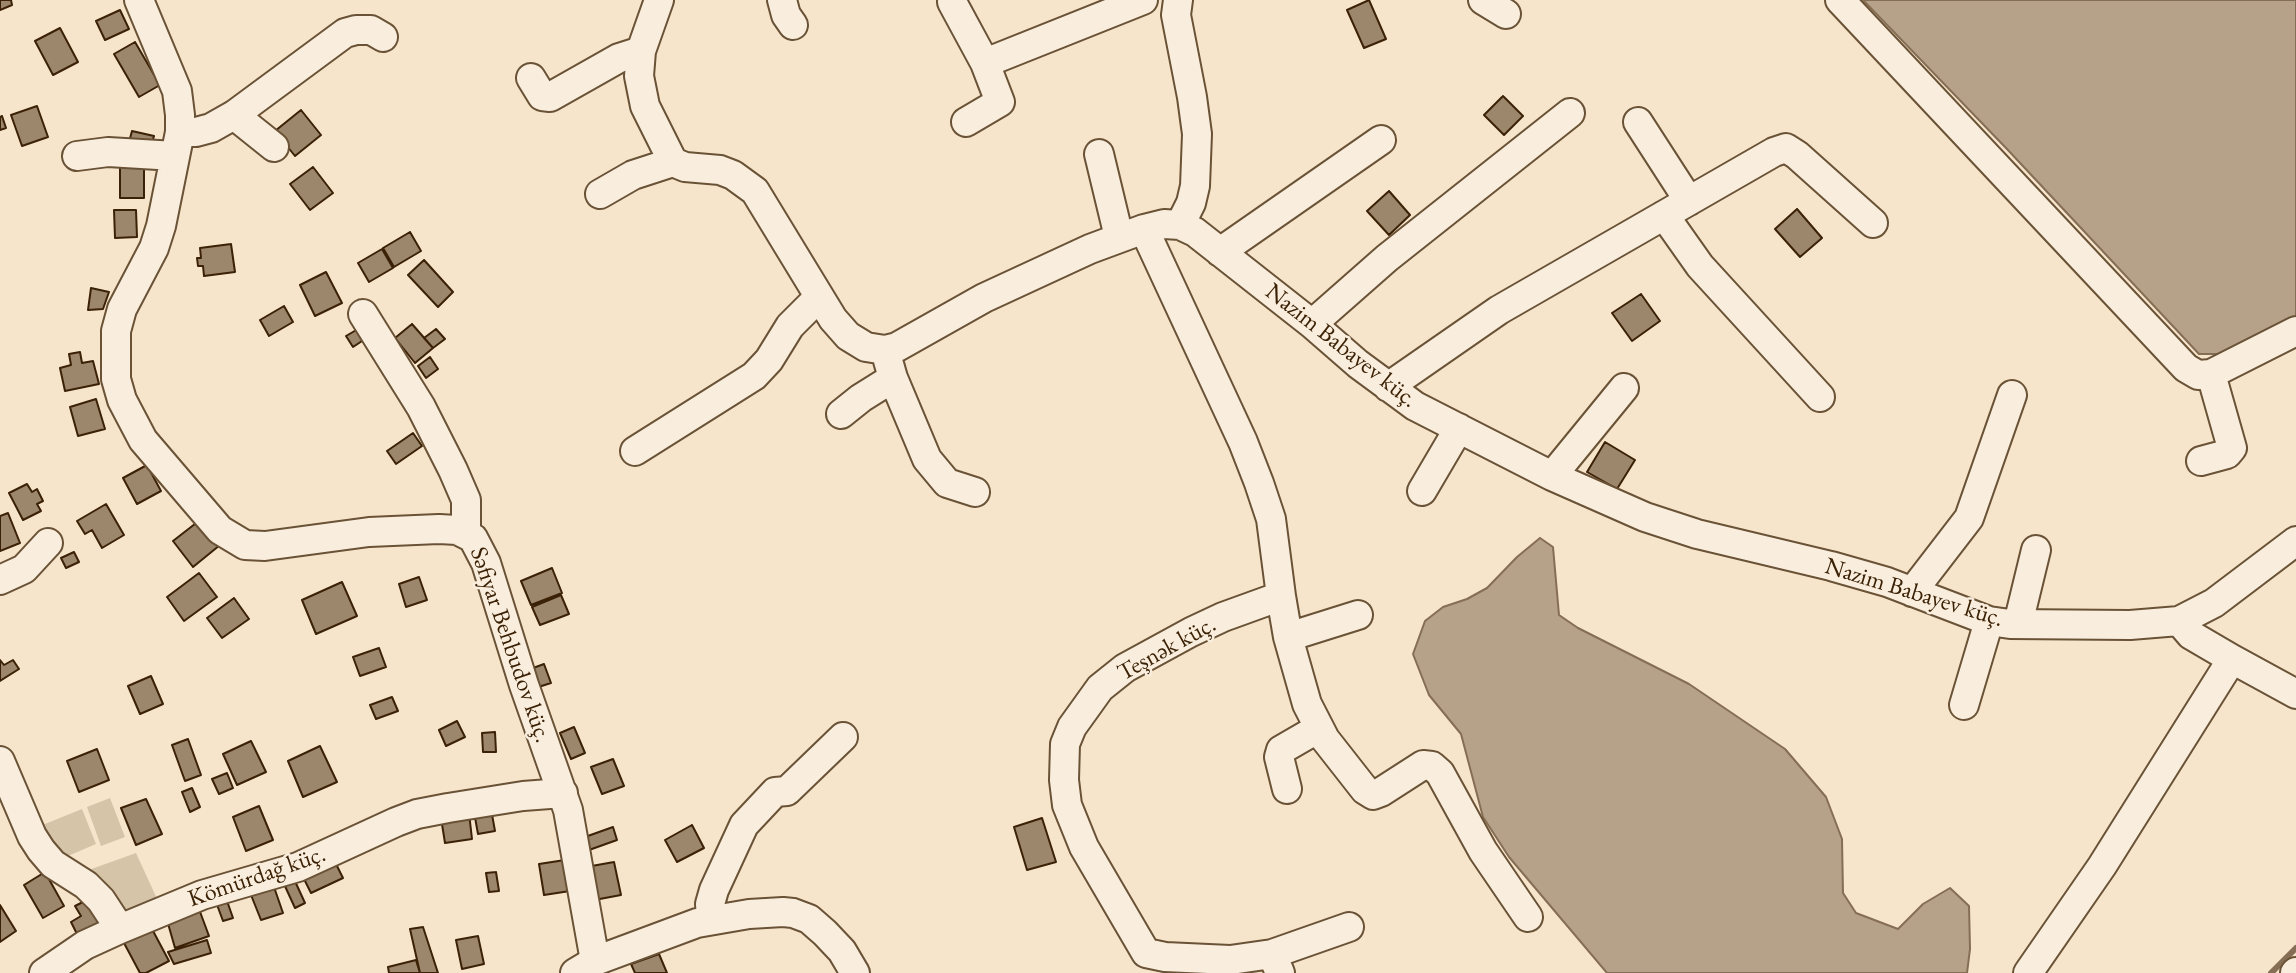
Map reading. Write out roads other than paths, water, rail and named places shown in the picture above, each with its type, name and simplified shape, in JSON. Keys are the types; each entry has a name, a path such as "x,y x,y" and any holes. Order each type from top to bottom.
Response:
{"street":[{"name":"Səfiyar Behbudov küç.","path":"139,0 177,91 180,115 161,226 154,248 122,309 116,331 116,379 122,400 143,440 220,530 246,545 265,546 369,532 449,529 466,533 476,543 486,563 571,823 585,967"},
{"path":"659,0 641,51 639,76 645,106 673,162"},
{"path":"985,63 1143,0"},
{"path":"600,194 633,174 673,162 685,167 720,170 733,175 755,191 818,298 848,336 866,347 885,350 897,347 1053,265 1132,233 1164,224 1180,225 1191,203 1195,186 1197,134 1176,15 1178,0"},
{"path":"1839,0 2186,368 2198,375 2211,374 2296,331"},
{"path":"952,2 985,63 1000,102 966,122"},
{"path":"77,156 177,144 234,115 345,33 371,30 383,37"},
{"path":"531,78 542,96 550,97 619,58 641,51"},
{"path":"1312,324 1387,258 1570,113"},
{"path":"234,115 274,147"},
{"path":"1638,122 1689,201"},
{"path":"1220,252 1381,140"},
{"path":"1388,387 1499,310 1774,152 1786,148 1797,155 1873,223"},
{"path":"1099,154 1132,233 1243,442 1255,473 1271,519 1288,638 1307,704 1319,728 1365,790 1373,795 1423,765 1432,766 1440,773 1501,879 1528,917"},
{"path":"1664,215 1700,266 1820,397"},
{"name":"Nazim Babayev küç.","path":"1180,225 1195,232 1415,406 1552,476 1644,517 1697,534 1887,582 1989,621 2018,624 2130,625 2179,621 2214,603 2296,541"},
{"path":"635,451 754,376 769,360 790,326 818,298"},
{"path":"363,314 421,407 453,470 466,500 466,533"},
{"path":"885,350 893,378 927,459 947,483 975,492"},
{"path":"2201,461 2227,454 2232,448 2211,374"},
{"path":"841,414 860,398 893,378"},
{"path":"1552,476 1624,388"},
{"path":"1912,592 1969,518 2012,395"},
{"path":"1422,491 1459,428"},
{"path":"0,580 24,569 48,543"},
{"path":"2018,624 2036,550"},
{"name":"Teşnək küç.","path":"1281,596 1223,617 1125,667 1100,688 1072,727 1065,744 1064,780 1068,805 1077,832 1142,963 1177,958 1276,964 1349,927"},
{"path":"1288,638 1358,615"},
{"path":"1964,705 1989,621"},
{"path":"2179,621 2191,635 2296,694"},
{"path":"2028,973 2102,866 2232,659"},
{"path":"1287,789 1279,757 1281,750 1319,728"},
{"path":"711,920 710,904 714,890 744,825 775,792 787,791 843,737"},
{"path":"2,768 32,836 41,850 53,864 86,886 101,900 120,929"},
{"name":"Kömürdağ küç.","path":"44,973 85,945 120,929 202,895 298,867 374,830 417,814 523,796 563,793"},
{"path":"585,967 696,923 749,915 793,913 808,919 825,933 842,951 855,973"}],"waterway":[{"path":"2271,973 2296,948"}]}
